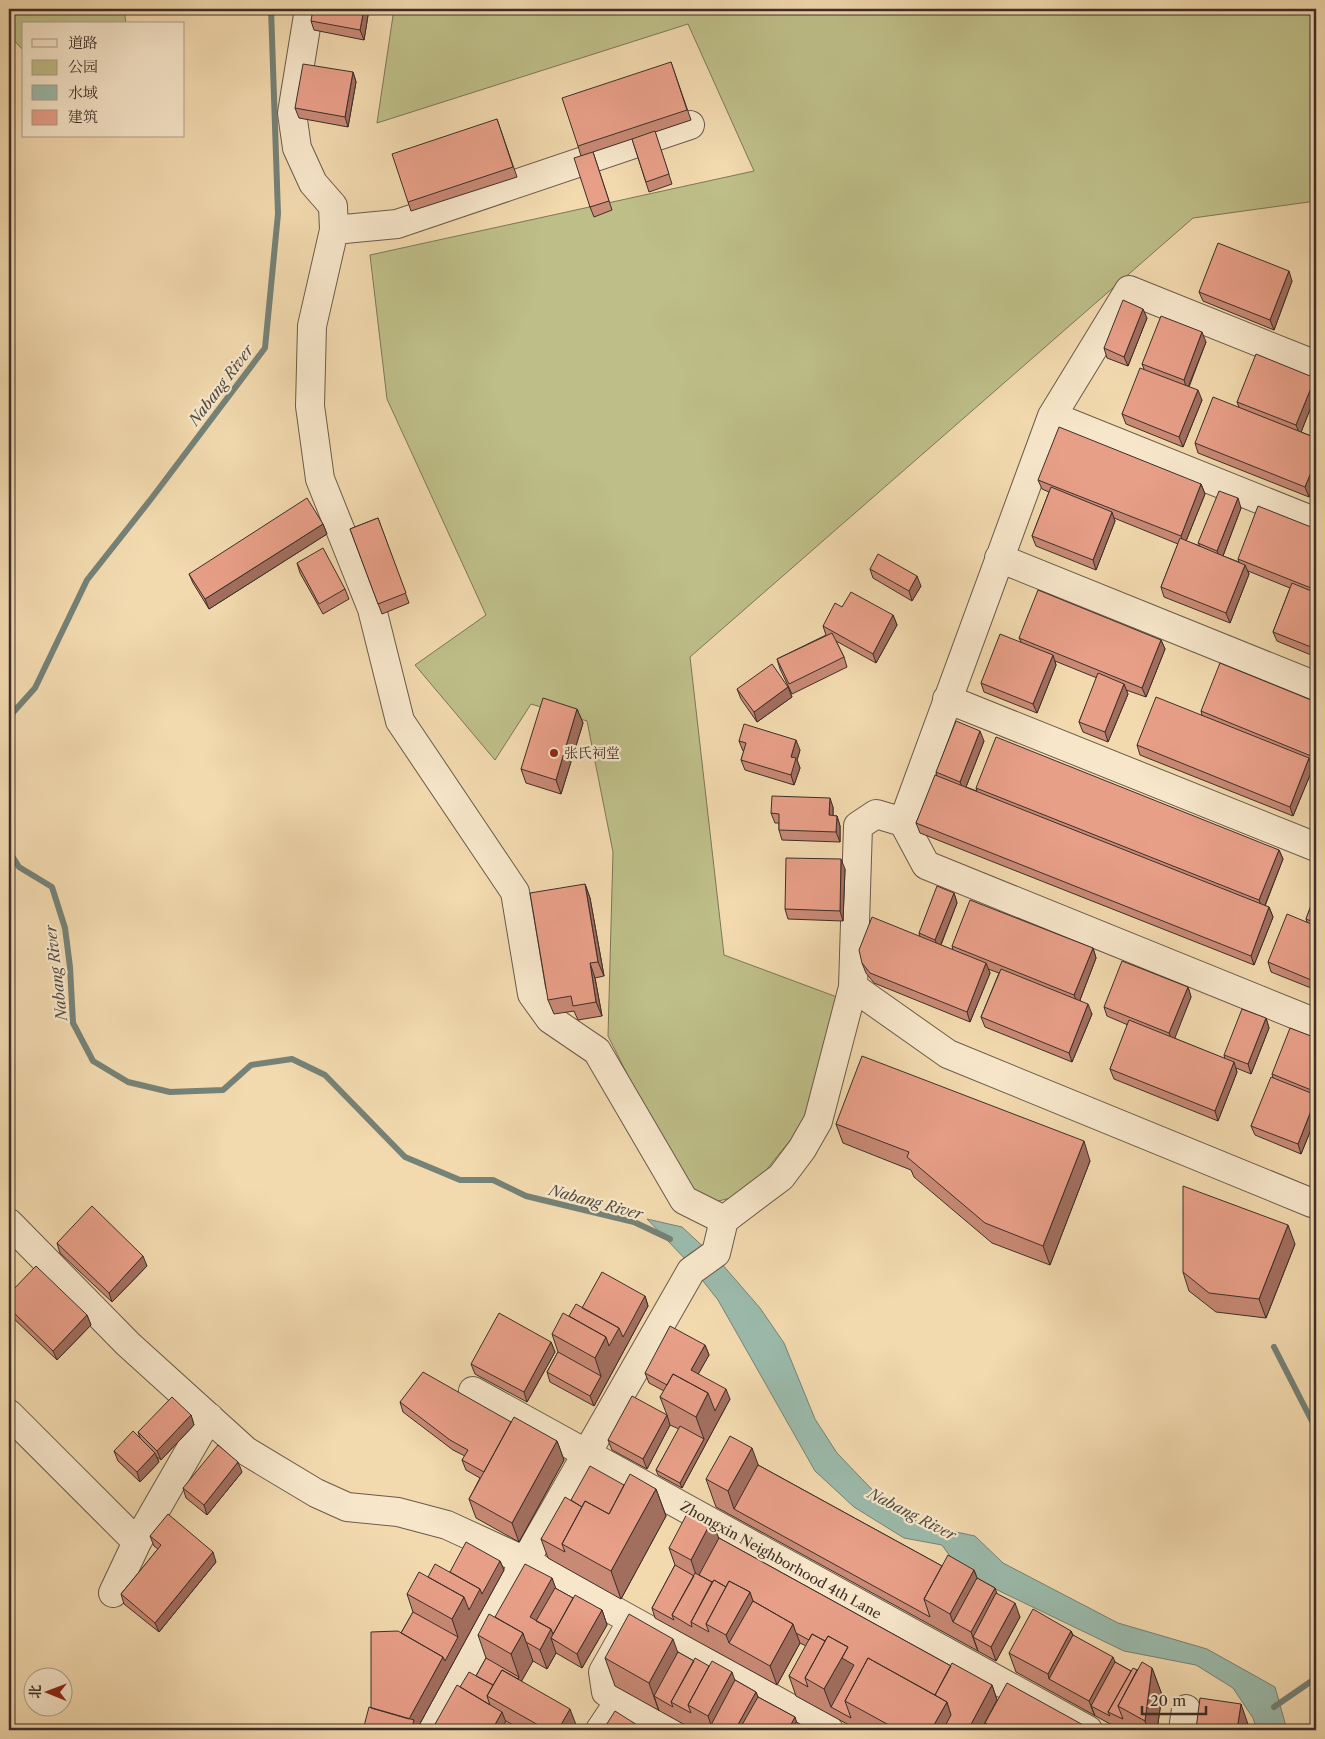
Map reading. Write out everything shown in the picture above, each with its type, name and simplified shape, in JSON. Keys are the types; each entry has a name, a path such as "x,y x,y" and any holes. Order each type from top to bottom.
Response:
{"street":[{"path":"310,9 292,113 297,148 313,183 334,206 334,230 312,326 310,406 320,479 372,608 400,721 515,892 532,994 550,1019 597,1051 684,1200 724,1220"},
{"path":"334,230 397,224 690,125"},
{"path":"903,822 1052,416 1129,290 1316,365"},
{"path":"1052,416 1316,522"},
{"path":"999,558 1316,686"},
{"path":"947,699 1316,847"},
{"path":"433,1730 440,1710 691,1271 716,1253 724,1220 781,1176 802,1149 818,1121 853,987 858,826 876,814 903,822 926,865 1316,1023"},
{"path":"853,987 948,1054 1315,1200"},
{"path":"9,1222 128,1344 246,1451 316,1493 347,1508 398,1512 447,1525 525,1561 829,1730"},
{"name":"Zhongxin Neighborhood 4th Lane","path":"473,1391 1088,1730"},
{"path":"9,1414 137,1542"},
{"path":"114,1593 137,1542 209,1417"},
{"path":"632,1621 603,1672 606,1692 674,1730"},
{"path":"600,1730 620,1700"}],"green space":[{"path":"9,9 124,9 126,22 22,22 22,49 9,35"},
{"path":"394,9 1316,9 1316,201 1193,218 690,657 724,955 837,997 816,1108 747,1194 694,1207 608,1036 613,852 587,721 531,704 495,760 415,665 486,615 387,399 370,255 754,171 688,24 377,123"}],"water":[{"path":"647,1219 682,1227 721,1263 760,1308 784,1343 815,1419 837,1453 884,1502 923,1525 975,1536 1003,1563 1118,1623 1207,1649 1275,1687 1287,1730 1257,1730 1253,1718 1233,1688 1196,1665 1124,1651 962,1573 942,1545 904,1538 854,1507 815,1471 718,1300 688,1262"}],"building":[{"path":"313,9 364,9 360,30 311,21"},
{"path":"671,62 687,110 578,146 562,98"},
{"path":"303,64 353,72 345,117 295,108"},
{"path":"497,119 513,167 408,202 392,154"},
{"path":"655,131 669,174 646,182 632,139"},
{"path":"593,152 609,201 590,207 574,158"},
{"path":"1218,243 1289,271 1270,320 1199,292"},
{"path":"1123,300 1143,309 1124,357 1104,348"},
{"path":"1161,316 1202,332 1184,380 1142,364"},
{"path":"1256,354 1315,378 1296,425 1237,402"},
{"path":"1140,368 1198,390 1179,437 1122,414"},
{"path":"1213,397 1316,438 1316,460 1305,487 1195,443"},
{"path":"1059,427 1201,484 1181,536 1038,480"},
{"path":"1051,487 1112,512 1093,560 1032,536"},
{"path":"1219,491 1238,498 1217,551 1198,543"},
{"path":"307,498 323,524 205,599 189,574"},
{"path":"1258,506 1316,529 1316,590 1238,559"},
{"path":"378,518 406,593 378,604 350,529"},
{"path":"1180,538 1245,565 1226,613 1161,587"},
{"path":"323,548 345,589 319,604 297,563"},
{"path":"878,554 917,576 909,591 870,569"},
{"path":"1292,583 1316,593 1316,649 1273,632"},
{"path":"1038,590 1161,640 1142,688 1019,638"},
{"path":"851,592 893,615 873,654 823,626 835,603 842,607"},
{"path":"832,633 844,657 789,684 777,659"},
{"path":"1000,634 1053,655 1033,704 981,683"},
{"path":"1220,663 1316,702 1316,758 1201,711"},
{"path":"772,664 788,687 754,712 737,689"},
{"path":"1098,673 1124,684 1105,732 1079,722"},
{"path":"1156,697 1309,758 1290,807 1137,745"},
{"name":"张氏祠堂","path":"543,698 577,709 556,780 521,769"},
{"path":"956,721 980,731 960,782 936,772"},
{"path":"744,724 796,740 791,757 796,758 791,775 741,760 746,743 739,741"},
{"path":"996,737 1279,850 1259,900 976,788"},
{"path":"935,775 1269,907 1251,956 916,823"},
{"path":"772,796 830,798 829,815 837,816 836,832 779,830 779,814 771,813"},
{"path":"786,858 841,859 840,911 785,909"},
{"path":"585,884 598,962 590,963 596,1002 573,1006 571,996 548,1000 530,893"},
{"path":"937,886 954,893 935,940 919,933"},
{"path":"1316,892 1316,923 1306,919"},
{"path":"970,900 1093,948 1074,995 952,946"},
{"path":"1287,914 1316,926 1316,982 1268,962"},
{"path":"872,917 986,963 967,1012 870,973 862,963 859,950"},
{"path":"1122,961 1188,987 1169,1033 1104,1007"},
{"path":"1001,969 1088,1004 1069,1053 981,1017"},
{"path":"1242,1009 1266,1018 1248,1064 1224,1055"},
{"path":"1129,1020 1234,1062 1215,1111 1110,1069"},
{"path":"1290,1028 1316,1038 1316,1092 1272,1074"},
{"path":"862,1056 1084,1141 1043,1246 985,1223 907,1157 909,1152 836,1124"},
{"path":"1271,1077 1316,1095 1298,1144 1251,1126"},
{"path":"1183,1186 1288,1225 1259,1299 1209,1293 1183,1272"},
{"path":"92,1206 143,1256 109,1293 57,1243"},
{"path":"36,1266 87,1315 53,1351 9,1308 9,1294"},
{"path":"602,1272 645,1296 623,1337 619,1328 582,1308"},
{"path":"576,1304 619,1328 609,1346 606,1337 569,1316"},
{"path":"499,1313 551,1342 524,1392 471,1364"},
{"path":"563,1313 606,1337 595,1358 552,1334"},
{"path":"670,1326 705,1345 691,1370 726,1389 715,1411 708,1393 673,1374 667,1385 645,1373"},
{"path":"558,1352 601,1376 590,1396 547,1372"},
{"path":"423,1372 511,1422 484,1472 462,1460 468,1450 450,1440 400,1402"},
{"path":"673,1374 708,1393 696,1417 660,1397"},
{"path":"632,1396 667,1415 643,1459 608,1440"},
{"path":"172,1397 191,1415 157,1451 138,1432"},
{"path":"514,1417 557,1441 512,1523 469,1499"},
{"path":"680,1426 704,1439 680,1483 656,1470"},
{"path":"133,1431 155,1453 137,1472 114,1451"},
{"path":"730,1436 752,1448 728,1491 706,1479"},
{"path":"218,1445 238,1462 204,1505 183,1488"},
{"path":"758,1465 942,1566 924,1599 930,1617 734,1509"},
{"path":"590,1466 624,1485 609,1514 585,1501 582,1507 571,1500"},
{"path":"630,1474 656,1489 611,1571 562,1544 585,1501 609,1514"},
{"path":"565,1497 582,1507 562,1544 565,1552 541,1539"},
{"path":"690,1508 712,1520 691,1560 669,1548"},
{"path":"168,1514 213,1552 155,1623 121,1594 161,1545 150,1536"},
{"path":"719,1538 951,1666 935,1695 868,1658 845,1701 851,1718 831,1707 854,1665 842,1658 848,1647 828,1636 825,1641 812,1634 809,1640 796,1633 793,1624 753,1601 750,1592 729,1581 726,1587 714,1580 712,1582 699,1575"},
{"path":"466,1542 500,1561 482,1594 480,1589 450,1572"},
{"path":"948,1555 974,1570 950,1614 924,1599"},
{"path":"435,1564 480,1589 469,1610 464,1597 428,1577"},
{"path":"525,1564 552,1578 530,1617 551,1629 540,1650 526,1642 523,1633 495,1617"},
{"path":"675,1565 694,1576 672,1615 674,1620 652,1608"},
{"path":"419,1572 464,1597 452,1619 407,1594"},
{"path":"695,1573 712,1582 691,1622 692,1627 672,1615"},
{"path":"977,1578 995,1588 971,1632 953,1622"},
{"path":"714,1580 726,1587 706,1624 709,1632 691,1622"},
{"path":"729,1581 750,1592 726,1635 706,1624"},
{"path":"555,1588 573,1598 553,1634 551,1629 536,1621"},
{"path":"996,1593 1015,1603 991,1647 973,1637"},
{"path":"575,1595 602,1610 577,1654 551,1638"},
{"path":"753,1601 793,1624 770,1666 729,1643"},
{"path":"1033,1609 1071,1631 1048,1674 1009,1653"},
{"path":"413,1612 458,1637 445,1661 443,1657 401,1633"},
{"path":"489,1614 523,1633 511,1654 478,1635"},
{"path":"629,1614 673,1639 649,1683 605,1658"},
{"path":"398,1631 443,1657 409,1719 371,1708 371,1632"},
{"path":"812,1634 825,1641 805,1678 808,1687 789,1676"},
{"path":"1073,1635 1113,1657 1089,1701 1049,1679"},
{"path":"828,1636 848,1647 824,1689 805,1678"},
{"path":"678,1652 694,1661 671,1702 673,1707 654,1696"},
{"path":"486,1658 519,1677 518,1679 502,1670 493,1685 476,1676"},
{"path":"695,1658 709,1666 688,1705 691,1713 671,1702"},
{"path":"868,1658 947,1702 931,1730 898,1730 845,1701"},
{"path":"712,1661 732,1672 708,1716 688,1705"},
{"path":"1115,1662 1131,1671 1108,1712 1110,1716 1091,1706"},
{"path":"1142,1662 1152,1668 1145,1721 1118,1706"},
{"path":"952,1663 992,1685 968,1730 943,1730 951,1715 947,1702 935,1695"},
{"path":"1133,1668 1137,1670 1118,1706 1123,1719 1108,1712"},
{"path":"502,1670 570,1709 558,1730 547,1730 487,1696"},
{"path":"469,1672 493,1685 487,1696 490,1705 460,1687"},
{"path":"735,1680 756,1692 735,1730 721,1730 711,1725"},
{"path":"1007,1683 1085,1726 1083,1730 998,1730 985,1723"},
{"path":"457,1685 502,1712 492,1730 485,1728 484,1730 442,1730 434,1726"},
{"path":"758,1697 795,1717 788,1730 739,1730"},
{"path":"1200,1698 1241,1704 1237,1730 1196,1729"},
{"path":"369,1707 414,1720 411,1730 363,1730"},
{"path":"615,1711 645,1730 603,1730"},
{"path":"506,1721 522,1730 501,1730"},
{"path":"796,1722 811,1730 792,1730"}],"waterway":[{"name":"Nabang River","path":"9,717 35,688 87,580 265,348 278,214 271,9"},
{"name":"Nabang River","path":"9,851 19,867 52,887 65,928 70,967 73,1023 93,1061 128,1082 170,1092 223,1090 251,1065 292,1059 325,1075 405,1157 460,1180 493,1180 526,1196 634,1222 670,1239"},
{"path":"1274,1347 1316,1429"},
{"path":"1274,1707 1316,1678"}],"place":[{"name":"张氏祠堂","path":"554,753"}]}
